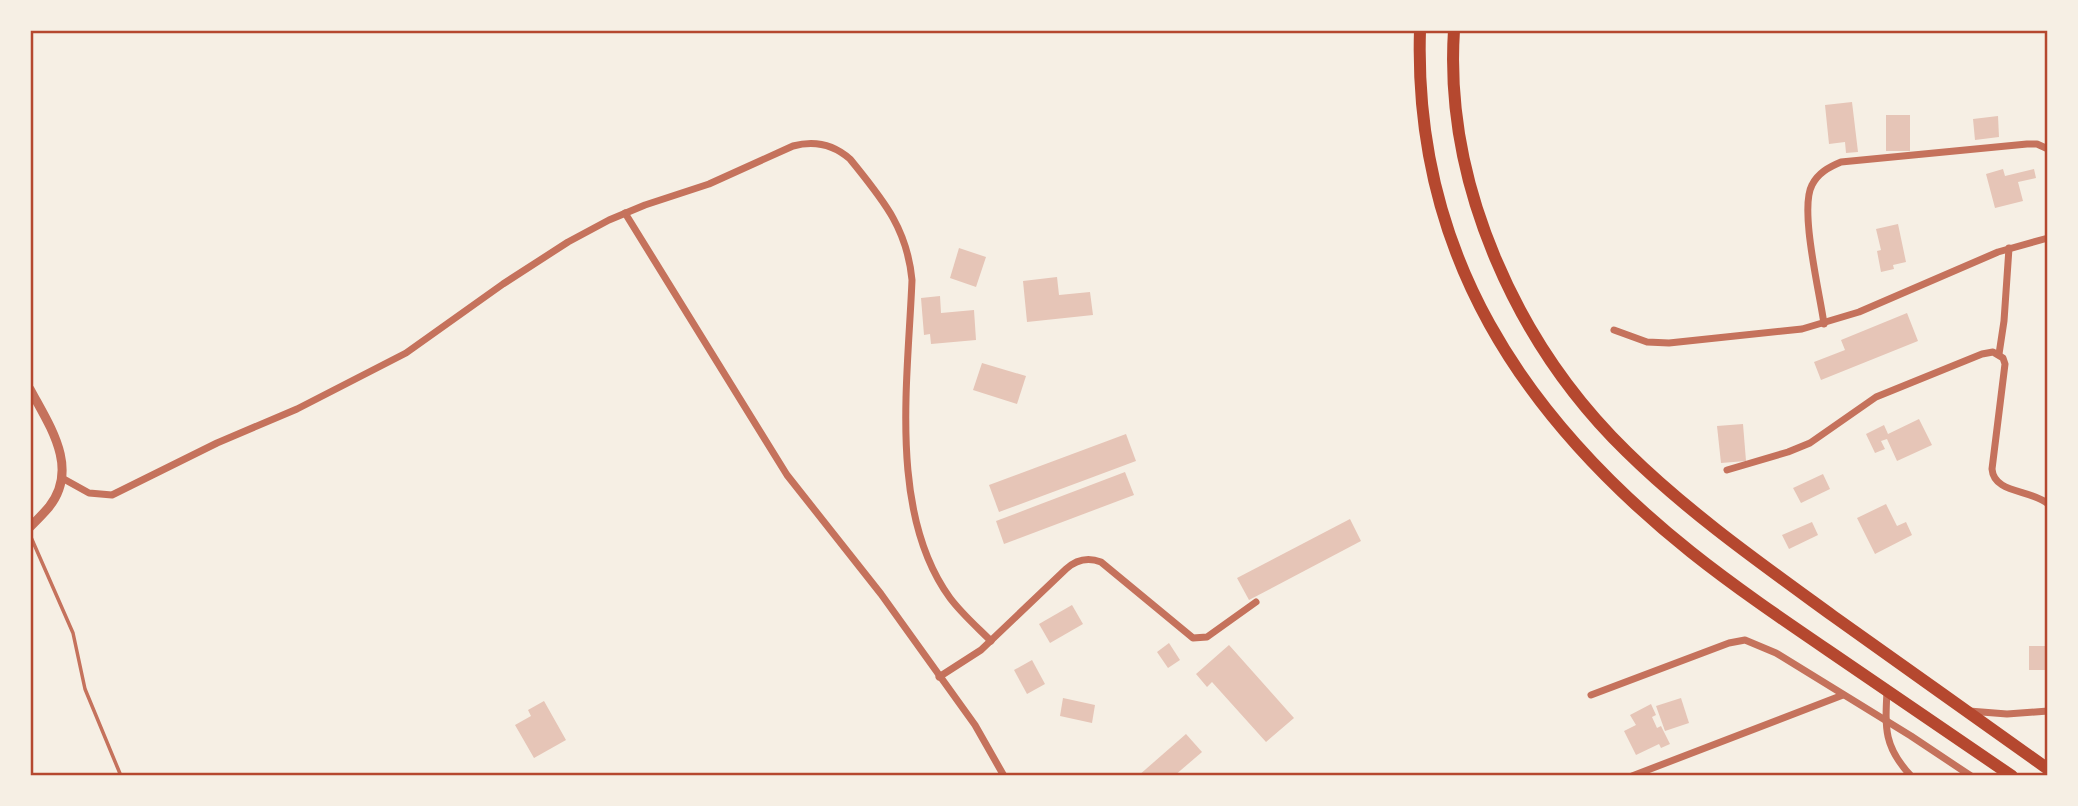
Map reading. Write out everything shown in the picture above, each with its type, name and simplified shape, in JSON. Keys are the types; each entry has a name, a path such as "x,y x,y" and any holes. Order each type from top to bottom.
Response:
{"highway":[{"path":"1420,30 1423,118 1447,225 1479,304 1508,358 1529,388 1576,446 1602,473 1691,552 1755,600 2012,776"},
{"path":"1454,30 1453,79 1456,117 1485,231 1523,315 1577,397 1616,442 1651,475 1776,574 2048,769"}],"street":[{"path":"62,478 89,493 113,495 217,443 297,409 406,353 568,242 625,213 709,184 803,144 813,143 833,147 850,159 898,223 910,259 912,280 906,429 909,483 919,531 927,555 949,597 991,641"},
{"path":"1824,324 1807,199 1811,186 1829,167 1841,162 2027,144 2037,144 2048,149"},
{"path":"625,213 786,475 881,594 975,726 1004,776"},
{"path":"1615,330 1647,342 1670,343 1777,332 1824,324 1869,308 2009,248 2048,238"},
{"path":"1998,354 2003,330 2009,248"},
{"path":"1727,470 1810,443 1869,401 1987,351 1998,354 2005,364 1993,479 2000,486 2039,497 2048,505"},
{"path":"30,389 61,449 62,478 51,505 30,527"},
{"path":"939,677 991,641 1072,564 1086,559 1101,562 1192,638 1207,637 1256,602"},
{"path":"1591,695 1729,643 1745,640 1776,653 1971,776"},
{"path":"1887,690 1886,721 1891,751 1911,776"},
{"path":"1632,776 1843,695"},
{"path":"1964,710 2007,714 2048,711"}],"lane":[{"path":"30,535 73,633 85,689 121,776"}],"building":[{"path":"1852,102 1858,152 1846,153 1845,142 1829,144 1825,105"},
{"path":"1886,115 1910,115 1910,151 1886,151"},
{"path":"1998,116 1999,137 1975,140 1973,119"},
{"path":"2003,169 2005,176 2034,169 2036,178 2018,182 2023,201 1995,208 1986,174"},
{"path":"1898,224 1906,262 1881,272 1877,251 1881,250 1876,229"},
{"path":"959,248 986,257 976,287 950,278"},
{"path":"1057,277 1059,295 1090,292 1093,315 1027,322 1023,281"},
{"path":"940,296 941,313 974,310 976,340 931,344 930,334 924,335 921,298"},
{"path":"1907,313 1918,341 1821,380 1814,362 1845,350 1841,340"},
{"path":"982,363 1026,376 1017,404 973,390"},
{"path":"1919,419 1932,445 1897,461 1887,439 1881,441 1885,449 1875,453 1866,434 1884,425 1888,434"},
{"path":"1743,424 1746,461 1721,463 1717,426"},
{"path":"1126,434 1136,461 999,512 989,485"},
{"path":"1125,472 1134,495 1004,544 996,521"},
{"path":"1823,474 1830,489 1801,503 1793,488"},
{"path":"1886,504 1897,526 1906,522 1912,535 1875,554 1857,518"},
{"path":"1350,519 1361,541 1249,600 1237,578"},
{"path":"1812,522 1818,535 1789,549 1782,535"},
{"path":"1072,605 1083,624 1050,643 1039,624"},
{"path":"1169,643 1180,660 1168,668 1157,652"},
{"path":"1229,645 1294,718 1266,742 1212,682 1207,687 1196,674"},
{"path":"2029,646 2048,646 2048,670 2029,670"},
{"path":"1032,660 1045,684 1027,694 1014,670"},
{"path":"1063,698 1095,705 1092,723 1060,716"},
{"path":"1681,698 1689,723 1665,731 1656,706"},
{"path":"544,701 566,740 534,758 515,725 531,716 528,710"},
{"path":"1651,704 1656,715 1652,717 1657,728 1661,726 1670,744 1661,748 1659,744 1636,755 1624,731 1636,725 1630,715"},
{"path":"1186,734 1202,752 1174,776 1138,776"}]}
